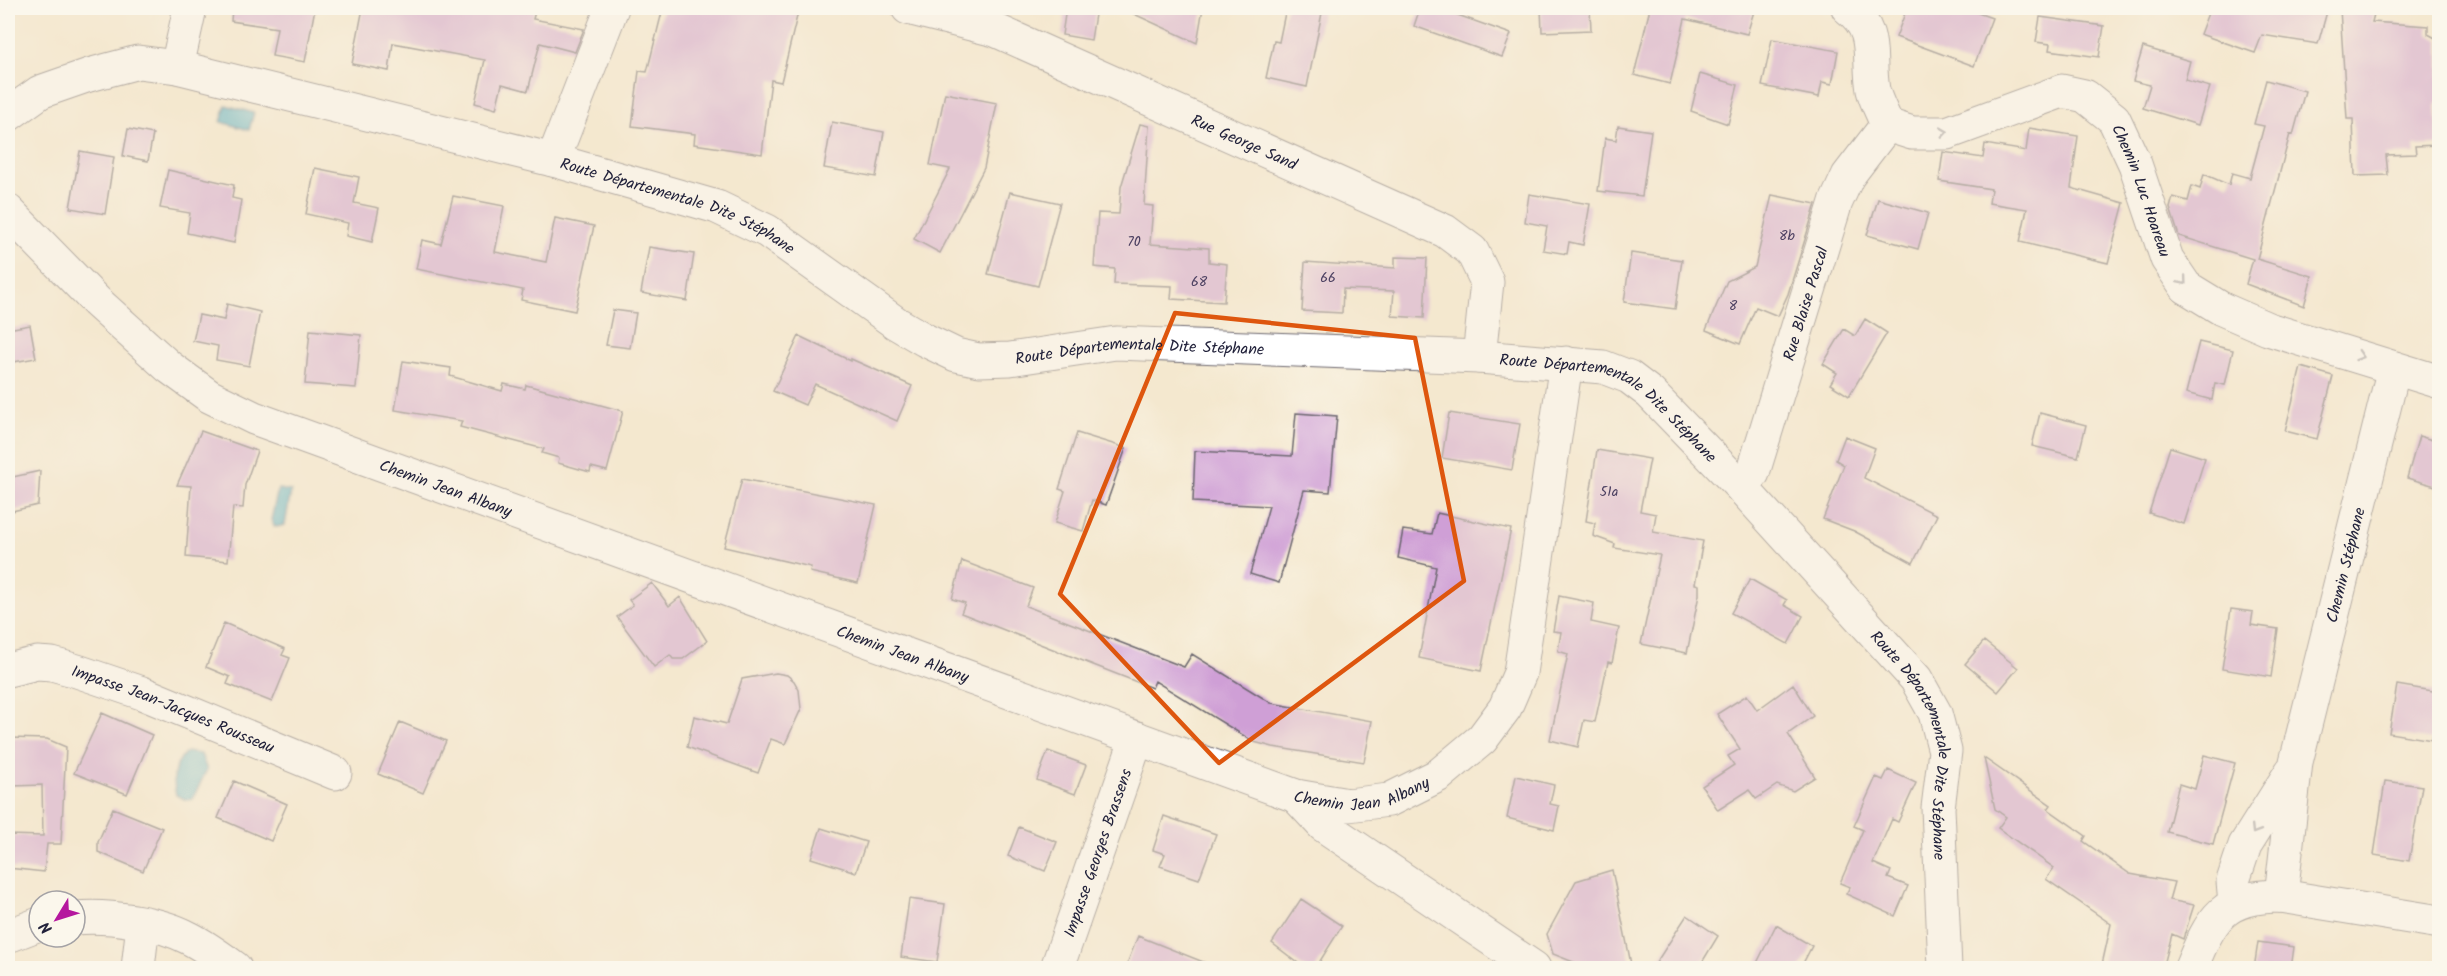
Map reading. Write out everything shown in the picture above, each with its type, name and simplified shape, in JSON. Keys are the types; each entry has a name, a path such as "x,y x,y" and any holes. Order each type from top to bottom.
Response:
{"street":[{"path":"177,67 190,8"},
{"path":"553,160 612,8"},
{"name":"Rue George Sand","path":"908,8 995,30 1445,231 1472,251 1487,282 1479,357"},
{"path":"1848,8 1861,18 1871,42 1874,90 1887,125"},
{"name":"Route Départementale Dite Stéphane","path":"8,115 40,92 89,75 138,62 177,67 553,160 717,207 767,231 896,323 925,340 956,354 979,360 1010,359 1116,343 1479,357 1603,367 1629,377 1650,393 1742,488 1916,679 1935,713 1945,751 1938,808 1945,969"},
{"name":"Chemin Luc Hoareau","path":"1887,125 1912,133 1947,133 2062,91 2085,96 2114,119 2135,164 2167,259 2186,287 2222,309 2268,329 2439,382"},
{"name":"Rue Blaise Pascal","path":"1742,488 1753,473 1836,202 1848,176 1887,125"},
{"name":"Chemin Jean Albany","path":"8,211 98,302 168,367 209,396 254,418 1296,796 1348,805 1389,800 1439,775 1482,739 1505,708 1521,673 1566,363"},
{"name":"Chemin Stéphane","path":"2282,897 2296,762 2394,368"},
{"name":"Impasse Jean-Jacques Rousseau","path":"8,670 38,663 52,664 77,671 142,693 335,773"},
{"name":"Impasse Georges Brassens","path":"1057,969 1137,738"},
{"name":"Chemin Stéphane","path":"2235,903 2233,881 2245,845 2296,762"},
{"path":"1296,796 1323,825 1534,969"},
{"path":"2191,969 2205,933 2218,917 2235,903 2258,896 2282,897 2439,922"},
{"path":"87,917 96,916 165,928 188,937 235,969"},
{"path":"138,969 143,924"},
{"path":"8,936 27,929"}],"highlighted area":[{"path":"1175,313 1415,338 1464,581 1219,763 1060,594"}],"water":[{"path":"226,105 254,113 249,130 221,122"},
{"path":"278,489 291,491 285,525 277,527 271,520"},
{"path":"186,752 201,754 207,770 192,799 186,800 176,795 174,777 178,762"}],"building":[{"path":"232,8 315,8 305,62 272,56 277,28 231,21"},
{"path":"363,8 536,8 533,19 584,29 575,52 540,43 528,91 502,84 496,109 475,103 485,60 393,43 389,71 352,64"},
{"path":"663,8 799,8 781,82 771,80 762,154 694,144 695,134 632,126 639,71 647,72"},
{"path":"1066,8 1096,8 1091,40 1062,35"},
{"path":"1121,8 1203,8 1197,43"},
{"path":"1286,8 1323,8 1307,87 1266,78 1274,41 1279,42"},
{"path":"1420,8 1438,8 1511,34 1502,57 1414,26"},
{"path":"1541,8 1590,8 1591,30 1542,32"},
{"path":"1650,8 1755,8 1747,34 1685,19 1670,84 1634,75"},
{"path":"1907,8 1964,8 1992,18 1974,66 1896,37"},
{"path":"2210,8 2328,8 2318,44 2262,35 2255,53 2200,34"},
{"path":"2340,9 2374,14 2372,22 2428,26 2428,34 2439,40 2439,103 2436,102 2438,145 2415,146 2416,154 2386,155 2388,175 2355,176 2353,119 2347,119"},
{"path":"2040,17 2104,26 2099,57 2049,50 2050,44 2036,42"},
{"path":"1772,39 1838,51 1832,84 1822,82 1819,97 1762,86"},
{"path":"2143,47 2190,61 2185,80 2210,87 2198,125 2143,108 2150,85 2133,81"},
{"path":"1700,74 1738,85 1728,124 1691,111"},
{"path":"2266,80 2305,91 2293,135 2290,134 2257,259 2312,276 2304,306 2246,284 2253,259 2179,236 2170,208 2173,197 2188,201 2192,186 2200,189 2204,174 2229,185 2232,173 2250,178 2264,126 2254,124"},
{"path":"945,93 997,103 984,168 940,253 914,239 950,169 930,165"},
{"path":"832,122 884,132 876,177 824,168"},
{"path":"1140,124 1149,126 1144,205 1153,206 1150,244 1209,248 1209,262 1227,264 1224,302 1171,299 1172,286 1114,284 1115,269 1094,267 1098,213 1119,214 1121,187"},
{"path":"1618,126 1651,131 1642,196 1598,191 1605,138 1616,140"},
{"path":"2029,128 2078,136 2071,188 2124,203 2108,263 2020,242 2027,209 1989,203 1991,189 1939,181 1943,152 1983,158 1985,144 2026,151"},
{"path":"128,129 153,134 148,161 123,156"},
{"path":"80,151 114,157 105,214 70,208"},
{"path":"315,168 359,177 354,203 379,208 372,242 346,236 348,223 306,214"},
{"path":"168,170 234,185 232,198 241,200 234,243 187,233 190,213 160,208"},
{"path":"1010,192 1060,203 1038,286 988,274"},
{"path":"1529,194 1590,204 1583,245 1569,242 1567,254 1543,250 1547,226 1525,222"},
{"path":"1772,195 1816,204 1788,294 1778,316 1756,307 1740,344 1706,330 1727,281 1755,267"},
{"path":"453,196 504,206 495,252 546,262 555,218 594,226 575,311 521,300 523,290 416,269 422,240 441,244"},
{"path":"1878,199 1928,213 1918,249 1867,235"},
{"path":"649,247 694,254 687,301 641,293"},
{"path":"1631,253 1682,260 1675,309 1624,302"},
{"path":"1395,257 1427,258 1424,318 1392,316 1394,291 1343,289 1342,313 1302,311 1305,262 1395,268"},
{"path":"227,304 260,312 249,366 216,360 218,346 193,341 199,315 224,320"},
{"path":"613,310 636,313 630,348 606,345"},
{"path":"1865,319 1887,333 1849,396 1830,384 1837,373 1823,364 1844,329 1855,336"},
{"path":"30,325 36,358 8,363 8,329"},
{"path":"310,330 361,335 356,388 305,384"},
{"path":"799,336 851,361 851,359 912,386 897,421 815,384 805,405 773,391"},
{"path":"2199,342 2233,350 2225,385 2215,383 2212,400 2186,393"},
{"path":"403,361 451,368 450,376 502,391 504,384 525,389 526,385 623,411 607,471 591,467 590,472 558,463 559,458 542,453 544,449 460,427 462,421 395,410"},
{"path":"2301,367 2333,376 2317,439 2285,431"},
{"path":"1296,413 1337,416 1330,492 1304,490 1279,583 1250,574 1269,506 1193,502 1195,451 1292,456"},
{"path":"1449,413 1520,424 1512,470 1442,458"},
{"path":"2040,413 2086,425 2078,457 2032,446"},
{"path":"201,431 257,451 245,485 243,508 233,507 228,561 186,557 191,486 177,485"},
{"path":"1077,433 1126,448 1106,505 1092,500 1083,531 1055,523 1065,491 1059,489"},
{"path":"1845,436 1875,448 1864,478 1937,515 1913,563 1854,531 1823,519 1844,465 1836,460"},
{"path":"2419,436 2439,442 2439,487 2407,478"},
{"path":"2170,447 2205,458 2184,524 2149,513"},
{"path":"1597,450 1650,459 1640,511 1656,514 1653,532 1703,541 1695,584 1699,585 1699,595 1687,653 1641,644 1660,555 1614,548 1615,544 1593,536 1595,523 1586,521"},
{"path":"40,471 38,505 8,512 8,478"},
{"path":"742,479 876,505 858,583 810,572 811,567 724,547"},
{"path":"1437,513 1511,529 1481,671 1419,658 1436,567 1398,558 1403,530 1432,534"},
{"path":"962,561 1033,588 1026,606 1184,667 1192,654 1271,703 1372,721 1364,762 1254,742 1155,681 1152,688 961,613 965,603 952,599"},
{"path":"1750,579 1787,600 1784,605 1803,616 1788,644 1731,613"},
{"path":"652,583 669,606 680,597 707,641 683,659 673,659 670,655 654,667 617,617 633,605 629,600"},
{"path":"1559,596 1594,603 1591,622 1619,628 1612,663 1608,662 1595,722 1584,720 1578,747 1550,740 1568,654 1558,651 1561,632 1553,631"},
{"path":"2231,609 2253,612 2251,625 2278,629 2271,677 2222,669"},
{"path":"224,623 285,649 282,655 290,658 272,702 227,684 230,677 206,667"},
{"path":"1984,641 2018,668 1998,692 1965,664"},
{"path":"776,673 787,675 794,681 799,690 801,709 785,744 771,739 758,773 687,747 694,716 727,724 742,679"},
{"path":"1793,684 1813,716 1788,734 1815,777 1793,791 1777,785 1756,799 1749,790 1718,810 1702,786 1734,765 1728,756 1740,749 1717,714 1747,695 1757,710"},
{"path":"2397,685 2439,692 2432,740 2389,733"},
{"path":"102,713 152,735 127,794 74,773"},
{"path":"400,722 446,741 423,793 378,774"},
{"path":"8,738 47,739 66,747 61,844 47,844 44,872 8,868 8,835 43,836 42,785 12,786 11,773 8,773"},
{"path":"1048,751 1086,765 1075,794 1037,780"},
{"path":"2204,755 2235,763 2213,844 2167,832 2179,784 2195,789"},
{"path":"1984,758 2051,805 2048,809 2086,836 2083,841 2130,874 2174,882 2169,900 2194,905 2183,939 2172,934 2163,969 2101,969 2111,924 2046,879 2054,868 1998,828 2006,817 1995,809"},
{"path":"1888,770 1916,783 1898,822 1892,819 1873,863 1891,871 1888,878 1908,886 1895,916 1846,894 1850,887 1840,883 1863,830 1854,826 1876,777 1883,780"},
{"path":"1516,776 1554,785 1550,804 1559,806 1554,830 1507,818"},
{"path":"234,781 287,804 271,841 218,818"},
{"path":"2385,781 2422,786 2409,861 2374,855"},
{"path":"113,808 162,828 143,871 98,852 98,842"},
{"path":"1164,816 1216,834 1199,879 1160,866 1165,854 1153,850"},
{"path":"1019,827 1057,842 1045,871 1008,856"},
{"path":"821,828 866,842 856,872 811,858"},
{"path":"1612,870 1632,969 1591,969 1553,954 1547,934 1576,881"},
{"path":"909,899 945,904 937,962 901,957"},
{"path":"1301,899 1342,926 1315,969 1306,969 1272,943"},
{"path":"1687,915 1718,936 1698,969 1652,969"},
{"path":"1776,925 1812,946 1800,969 1754,969"},
{"path":"1138,936 1216,967 1216,969 1125,969"},
{"path":"2258,942 2294,947 2291,969 2254,969"}]}
